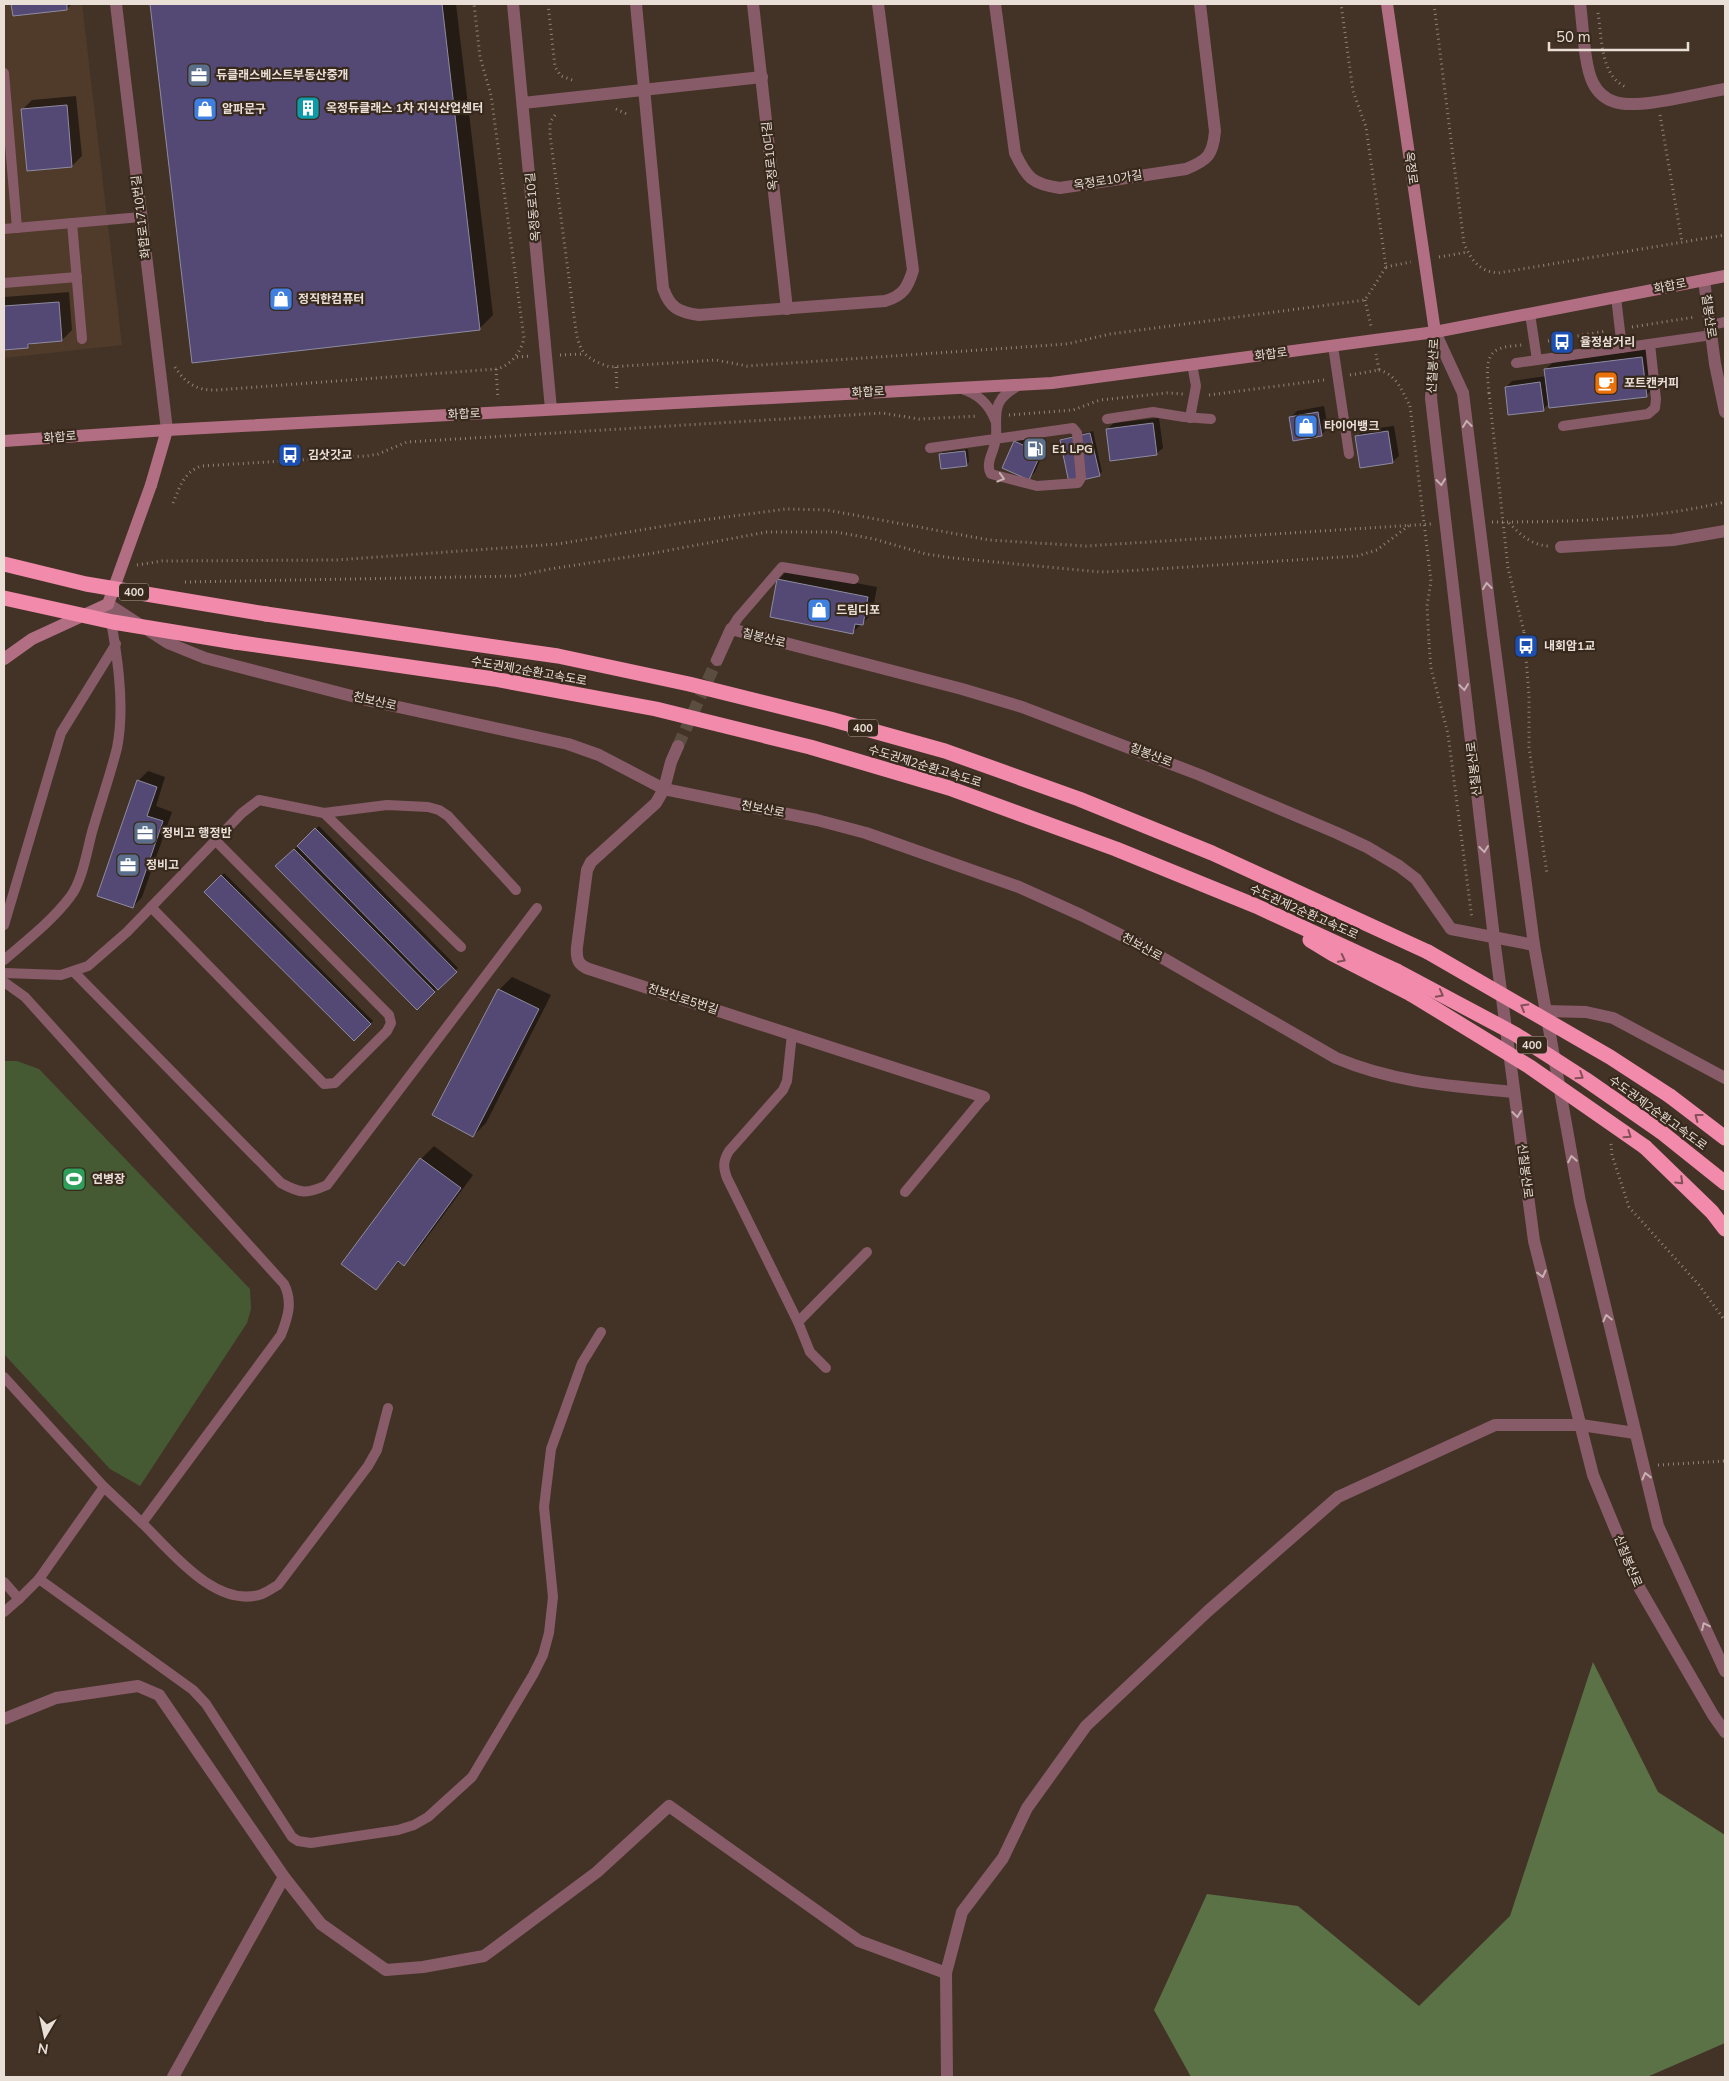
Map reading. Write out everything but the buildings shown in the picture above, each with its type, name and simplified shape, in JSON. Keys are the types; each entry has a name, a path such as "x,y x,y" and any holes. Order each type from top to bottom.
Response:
{"highway":[{"name":"수도권제2순환고속도로","path":"4,564 86,584 266,614 558,656 689,684 830,718 945,751 1080,799 1212,853 1428,952 1610,1056 1670,1096 1725,1138"},
{"name":"수도권제2순환고속도로","path":"4,598 113,622 235,642 494,679 656,709 810,748 948,788 1116,849 1256,906 1397,971 1515,1034 1585,1079 1660,1131 1725,1183"},
{"path":"1256,906 1333,954 1411,994 1530,1067 1646,1147 1712,1212 1725,1229"}],"main road":[{"name":"옥정로","path":"1387,4 1435,332"},
{"name":"화합로","path":"4,442 166,430 1052,383 1435,332 1725,276"},
{"path":"4,659 32,639 108,604 151,485 166,430"}],"street":[{"name":"화합로1710번길","path":"116,4 166,430"},
{"name":"옥정동로10길","path":"513,4 551,410"},
{"path":"636,4 664,288 668,300 675,308 686,313 699,314 885,301 896,298 903,293 913,270 878,4"},
{"name":"옥정로10다길","path":"754,4 787,309"},
{"name":"옥정로10가길","path":"995,4 1015,153 1024,172 1041,185 1060,188 1186,168 1204,162 1214,147 1215,130 1200,4"},
{"path":"1580,4 1592,82 1601,95 1616,103 1637,105 1725,89"},
{"path":"523,102 762,77"},
{"name":"칠봉산로","path":"1704,280 1715,364 1725,412"},
{"name":"신칠봉산로","path":"1435,332 1463,393 1534,945 1580,1202 1658,1526 1725,1671"},
{"name":"신칠봉산로","path":"1435,332 1431,398 1494,938 1534,1241 1594,1475 1640,1589 1713,1716 1725,1732"},
{"path":"1561,547 1673,540 1725,531"},
{"name":"천보산로","path":"108,604 168,643 184,651 372,701 568,744 599,755 664,789 817,820 866,833 1019,887 1082,915 1135,942 1336,1058 1358,1067 1393,1078 1514,1092"},
{"path":"717,660 731,629"},
{"name":"칠봉산로","path":"731,629 962,689 1022,707 1200,775 1345,837 1399,866 1416,879 1451,929 1534,945"},
{"path":"664,789 671,762 678,746"},
{"name":"천보산로5번길","path":"664,789 656,803 591,862 587,870 576,948 578,962 589,969 984,1097"},
{"path":"1546,1011 1586,1012 1613,1018 1725,1078"},
{"path":"947,2077 946,1973 962,1912 1003,1858 1027,1808 1086,1726 1208,1611 1338,1498 1495,1425 1581,1425 1636,1433"},
{"path":"4,1719 56,1698 138,1686 160,1696 284,1877 321,1924 386,1970 423,1967 484,1956 596,1872 669,1806 859,1940 946,1973"},
{"path":"173,2077 284,1877"}],"lane":[{"path":"4,72 6,124 17,228"},
{"path":"4,229 141,216"},
{"path":"72,223 82,339"},
{"path":"4,283 76,277"},
{"path":"1616,297 1622,348"},
{"path":"1530,314 1537,360"},
{"path":"1516,363 1650,344 1711,330 1725,322"},
{"path":"1563,426 1648,414 1652,411 1656,399 1650,344"},
{"path":"1332,346 1349,454"},
{"path":"1190,418 1196,386 1192,364"},
{"path":"930,448 996,438 1073,428 1077,433 1081,480 1076,484 1037,486 991,474 988,465 996,438 998,404 1006,394 1020,384"},
{"path":"958,388 980,398 991,410 996,421"},
{"path":"1107,419 1153,412 1210,419"},
{"path":"731,629 738,618 782,567 854,579"},
{"path":"4,960 39,930 71,896 117,747 120,708 116,644 108,604"},
{"path":"4,925 61,733 116,644"},
{"path":"4,973 60,975 88,966 151,907 242,813 259,800 324,812 387,805 428,806 448,816 516,890"},
{"path":"324,812 461,947"},
{"path":"151,907 324,1084 335,1083 387,1031 391,1023 389,1015 215,840"},
{"path":"74,972 281,1183 298,1192 312,1192 328,1185 537,908"},
{"path":"4,982 32,1004 284,1284 289,1294 289,1313 281,1335 142,1523"},
{"path":"792,1034 787,1081 783,1090 729,1151 723,1167 798,1322 810,1352 826,1368"},
{"path":"905,1192 984,1097"},
{"path":"798,1322 867,1252"},
{"path":"39,1579 193,1690 206,1704 292,1837 298,1841 311,1843 398,1830 414,1825 428,1817 472,1777 543,1655 549,1633 553,1597 544,1507 551,1449 582,1363 601,1332"},
{"path":"4,1377 104,1487 206,1584 223,1592 244,1596 261,1595 278,1585 368,1466 377,1450 388,1408"},
{"path":"4,1612 39,1579 104,1487"},
{"path":"4,1582 19,1599"}],"path":[{"path":"173,358 181,375 195,387 205,390 496,369 506,366 516,355 522,347 524,338 491,95 480,57 474,4"},
{"path":"548,4 555,67 561,76 569,80 579,81"},
{"path":"560,113 554,116 550,122 550,135 574,322 578,344 584,354 594,362 610,367 716,360 747,366 1067,344 1110,334 1365,300 1386,267 1366,127 1352,91 1341,4"},
{"path":"1434,4 1464,244 1472,260 1486,272 1498,273 1725,235"},
{"path":"1597,4 1607,66 1615,80 1629,88"},
{"path":"607,109 617,109 629,116"},
{"path":"1659,112 1682,242"},
{"path":"1637,326 1681,319"},
{"path":"1560,339 1599,332"},
{"path":"1511,347 1499,348 1490,358 1488,368 1489,393 1508,568 1524,632 1529,696 1529,747 1548,874"},
{"path":"1379,370 1388,373 1394,378 1410,406 1431,581 1427,606 1431,668 1448,734 1474,934"},
{"path":"1204,396 1320,380"},
{"path":"1013,415 1073,410 1100,400 1166,393 1185,394"},
{"path":"173,503 184,476 192,469 201,466 367,456 378,454 407,442 882,413 919,419 973,417"},
{"path":"1484,522 1574,522 1691,510 1725,502"},
{"path":"136,566 162,561 336,560 548,545 688,522 786,509 827,510 989,540 1086,546 1402,524 1438,524"},
{"path":"1509,522 1520,533 1539,545 1561,547"},
{"path":"1611,1137 1612,1156 1629,1207 1699,1285 1725,1322"},
{"path":"1643,1465 1725,1461"}],"shaded area":[{"path":"4,4 82,4 122,345 4,358"}],"green space":[{"name":"연병장","path":"4,1061 17,1061 39,1069 250,1289 251,1309 247,1323 140,1486 110,1469 4,1354"},
{"path":"1593,1662 1658,1792 1725,1835 1725,2043 1647,2077 1191,2077 1154,2010 1207,1894 1298,1906 1419,2006 1510,1916"}],"tunnel":[{"path":"678,746 717,660"}],"place":[{"name":"듀클래스베스트부동산중개","path":"199,75"},
{"name":"옥정듀클래스 1차 지식산업센터","path":"308,108"},
{"name":"알파문구","path":"205,109"},
{"name":"정직한컴퓨터","path":"281,299"},
{"name":"율정삼거리","path":"1562,342"},
{"name":"포트캔커피","path":"1606,383"},
{"name":"타이어뱅크","path":"1306,426"},
{"name":"E1 LPG","path":"1035,449"},
{"name":"김삿갓교","path":"290,455"},
{"name":"드림디포","path":"819,610"},
{"name":"내회암1교","path":"1526,646"},
{"name":"정비고 행정반","path":"145,833"},
{"name":"정비고","path":"128,865"},
{"name":"연병장","path":"74,1179"}]}
